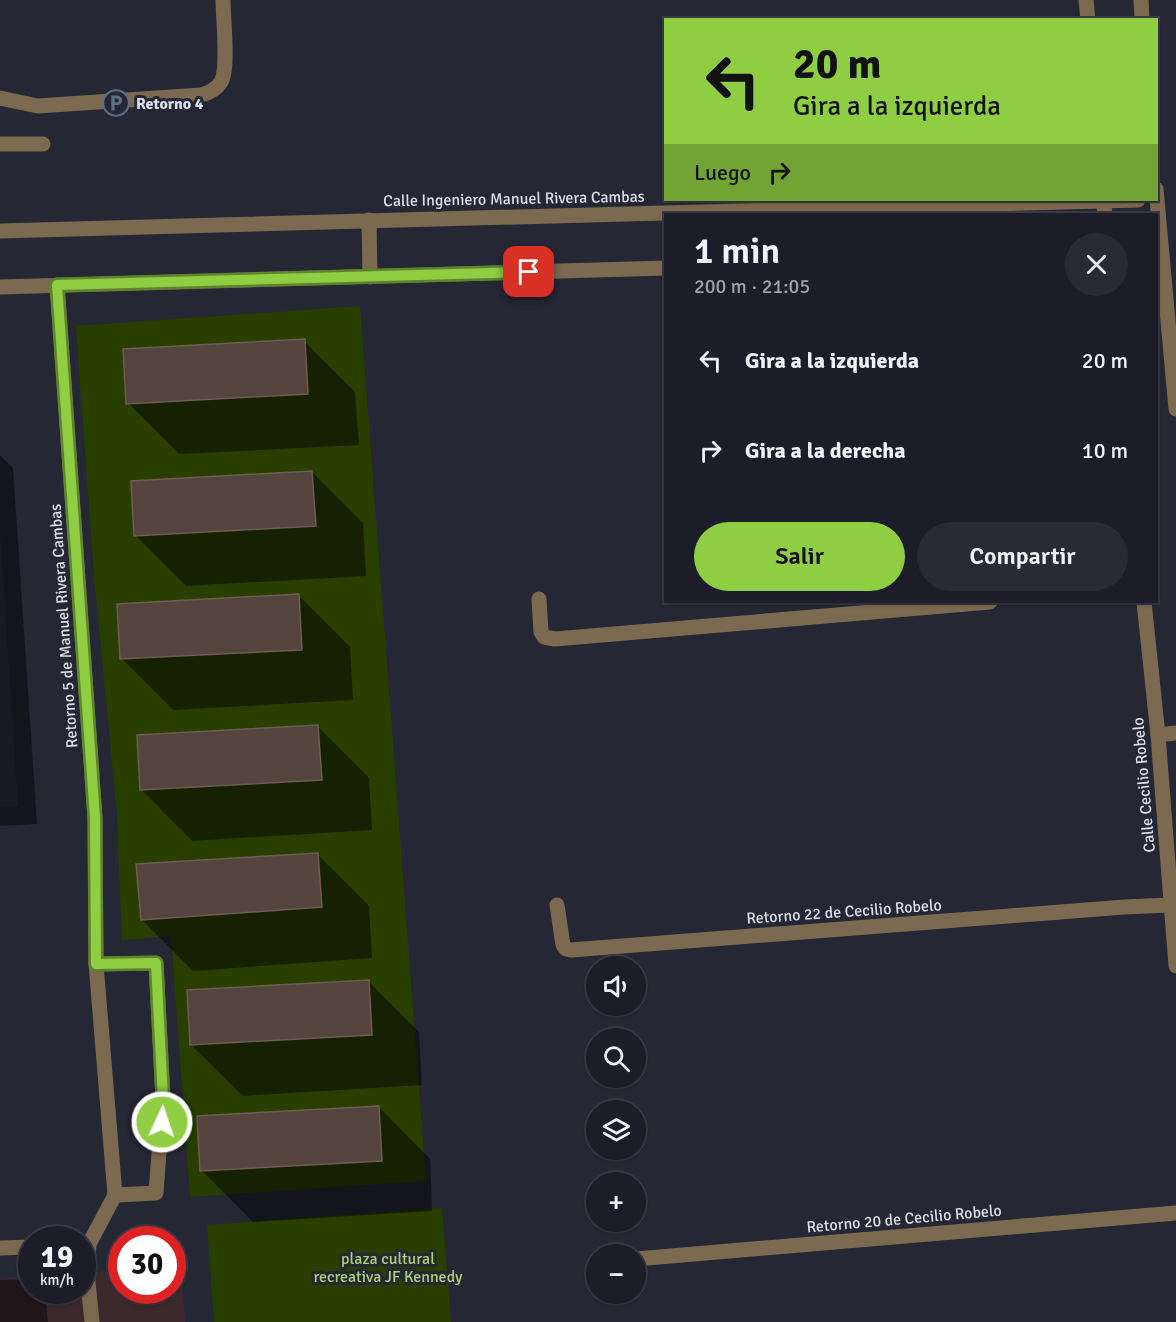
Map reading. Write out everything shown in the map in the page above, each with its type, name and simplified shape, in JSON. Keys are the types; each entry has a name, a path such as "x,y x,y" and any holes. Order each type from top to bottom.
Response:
{"street":[{"path":"0,98 38,106 201,95 214,91 222,81 225,68 223,0"},
{"path":"1086,0 1088,18"},
{"path":"1141,0 1142,18"},
{"path":"0,144 43,144"},
{"name":"Calle Ingeniero Manuel Rivera Cambas","path":"712,213 1104,205 1131,201"},
{"name":"Calle Ingeniero Manuel Rivera Cambas","path":"0,231 664,214"},
{"path":"1158,214 1176,409"},
{"path":"369,220 370,277"},
{"path":"0,287 664,268"},
{"name":"Retorno 5 de Manuel Rivera Cambas","path":"57,285 95,818 96,964 115,1196"},
{"path":"539,599 542,633 544,637 555,639 978,603"},
{"name":"Calle Cecilio Robelo","path":"1144,603 1158,735 1176,966"},
{"path":"1158,735 1176,733"},
{"name":"Retorno 22 de Cecilio Robelo","path":"557,905 563,945 566,949 571,950 1170,905"},
{"path":"96,964 156,963 163,1099 156,1193 115,1196 96,1227"},
{"name":"Retorno 20 de Cecilio Robelo","path":"646,1258 1176,1213"},
{"path":"0,1248 18,1247"},
{"path":"90,1304 92,1322"}],"shaded area":[{"path":"0,532 18,806 0,807"},
{"path":"108,1271 108,1304 184,1304 185,1322 0,1322 0,1279 18,1278 18,1304 96,1304 96,1272"}],"green space":[{"path":"360,306 426,1181 190,1197 171,936 122,940 117,814 94,575 76,326"},
{"name":"plaza cultural recreativa JF Kennedy","path":"442,1208 451,1322 214,1322 207,1225"}],"building":[{"path":"305,339 308,394 126,404 123,349"},
{"path":"312,471 316,526 134,536 131,481"},
{"path":"299,594 302,650 120,659 117,604"},
{"path":"318,725 322,780 140,790 137,735"},
{"path":"318,853 322,907 141,920 136,864"},
{"path":"369,980 372,1035 190,1045 187,990"},
{"path":"379,1106 382,1161 200,1171 197,1116"}],"place":[{"name":"Retorno 4","path":"116,103"}],"route":[{"path":"162,1122 163,1099 156,963 96,964 95,818 57,285 529,272"}]}
